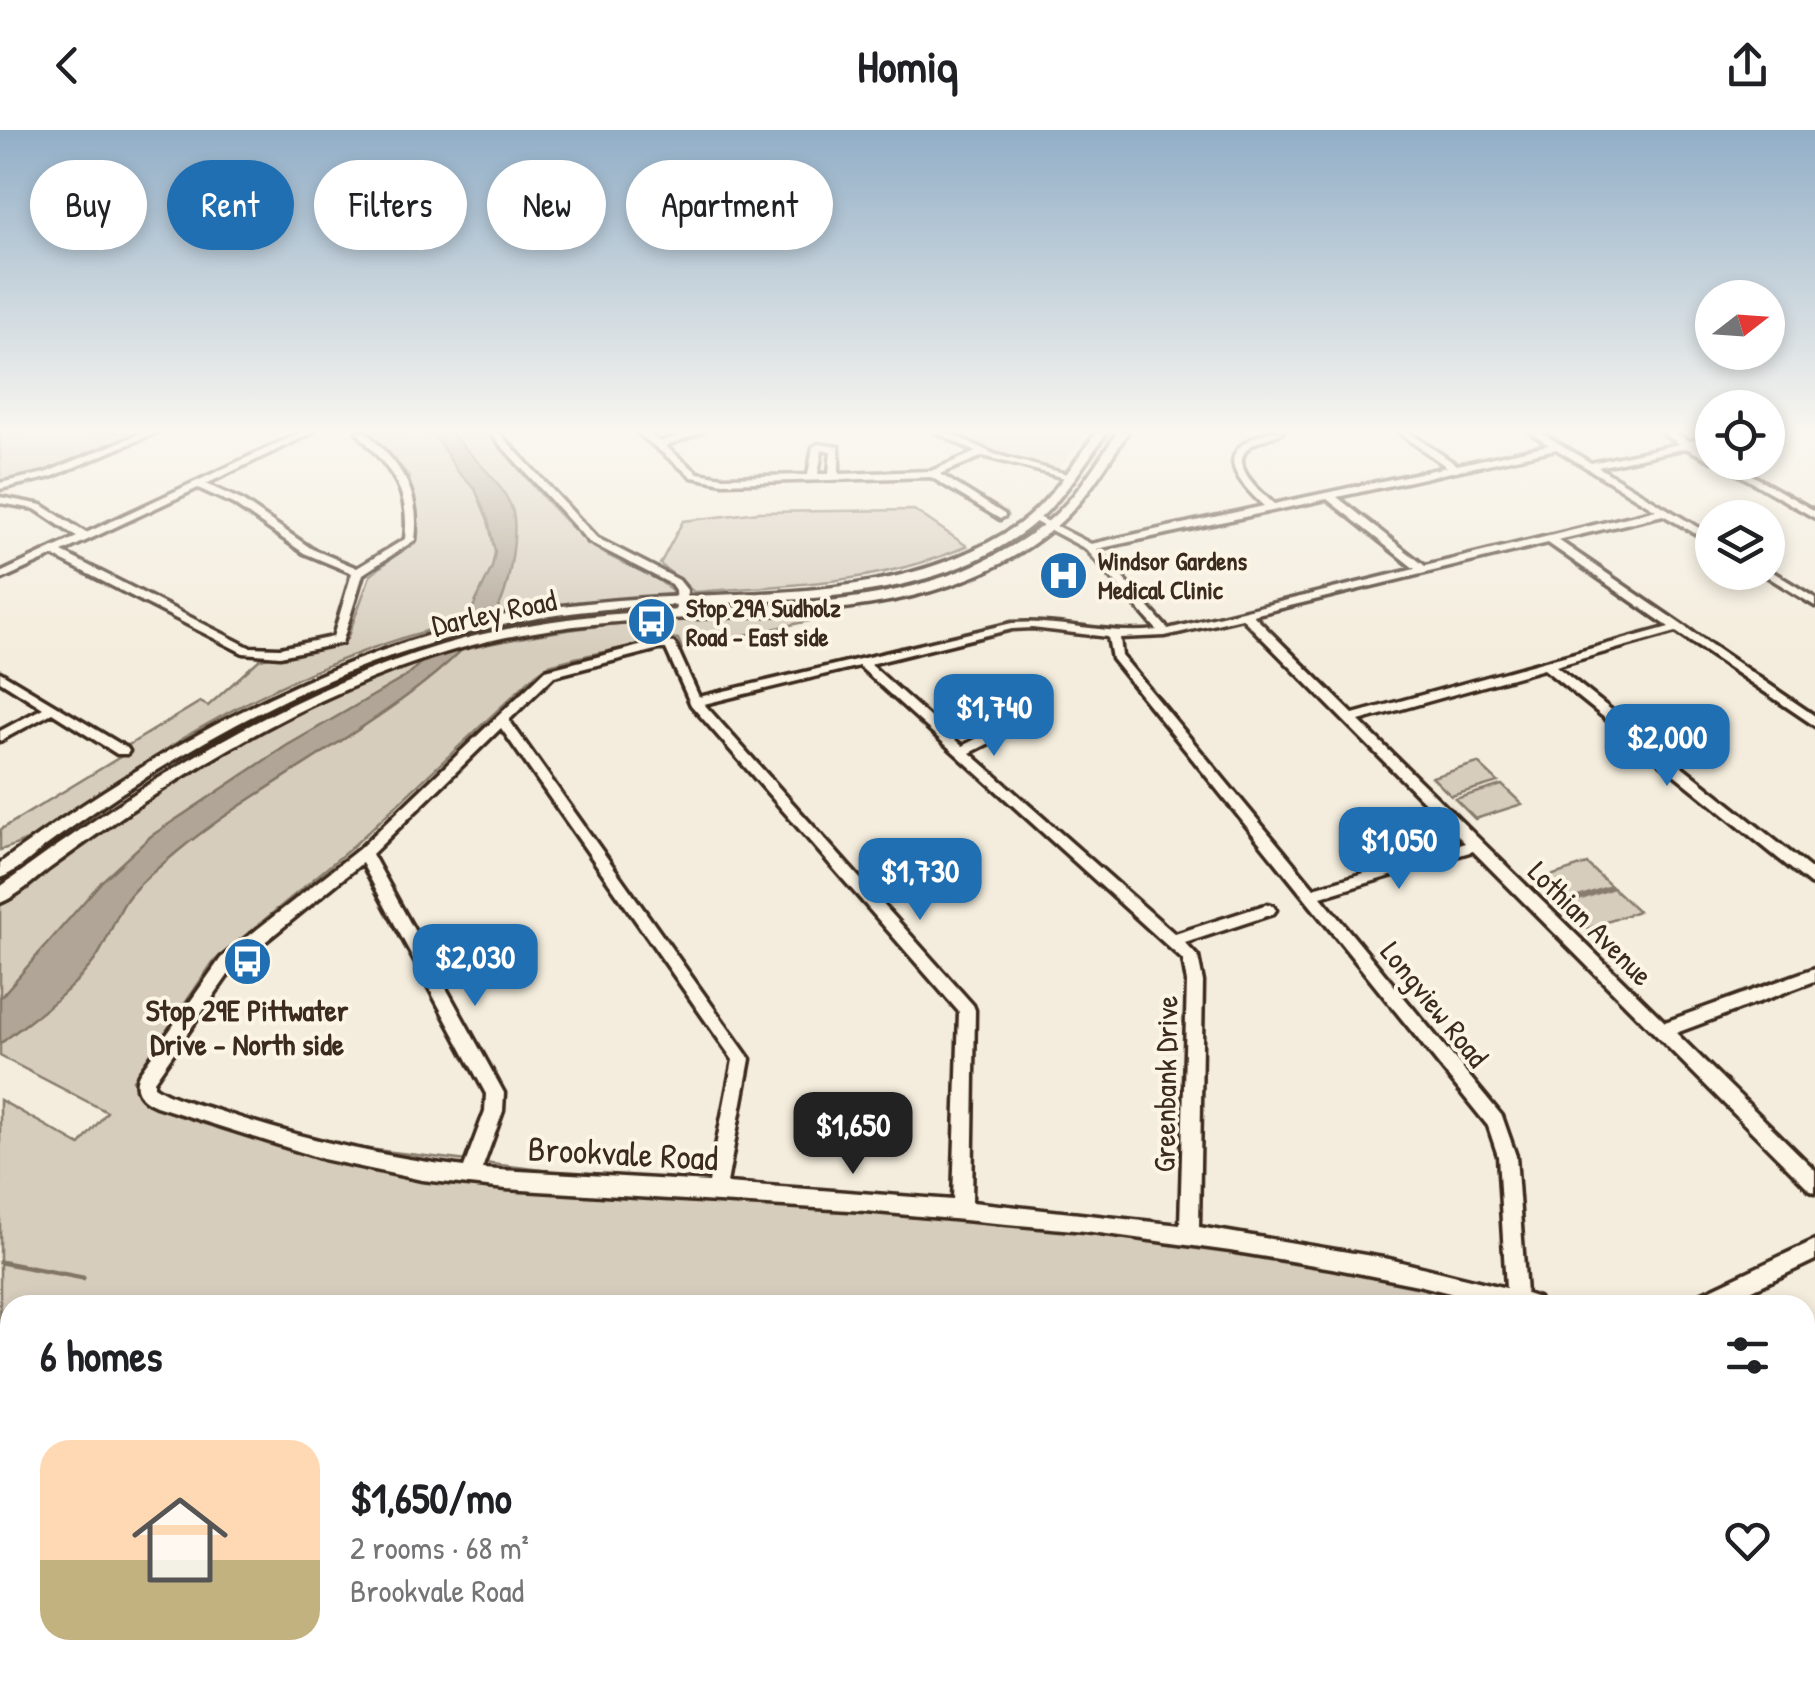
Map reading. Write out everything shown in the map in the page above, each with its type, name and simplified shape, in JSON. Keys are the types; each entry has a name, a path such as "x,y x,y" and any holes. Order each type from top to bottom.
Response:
{"main road":[{"name":"Darley Road","path":"0,896 130,802 218,746 311,697 382,669 501,635 909,577 974,554 1032,518 1044,505"},
{"name":"Darley Road","path":"0,872 211,730 319,677 398,648 575,608 814,606 890,596 989,563 1049,526 1067,505"},
{"path":"0,858 23,854"}],"street":[{"path":"25,505 38,507 85,537"},
{"path":"0,578 154,505"},
{"path":"242,505 308,551 358,572"},
{"path":"53,552 247,650 280,652 338,640 358,572 410,540 409,505"},
{"path":"560,505 593,540 629,561 668,576 680,586 682,607"},
{"path":"982,505 1000,516"},
{"path":"1267,505 1271,508"},
{"path":"1090,547 1287,505"},
{"path":"1340,505 1424,571"},
{"path":"1654,505 1695,530"},
{"path":"695,702 1034,622 1114,637 1165,633 1665,511"},
{"path":"1032,518 1090,547 1165,633"},
{"path":"1551,540 1814,720"},
{"path":"1785,584 1815,603"},
{"name":"Lothian Avenue","path":"1245,614 1815,1184"},
{"path":"1350,718 1677,628"},
{"name":"Longview Road","path":"1114,637 1116,656 1496,1122 1507,1156 1523,1295"},
{"path":"470,1176 494,1111 494,1092 364,853 558,668 659,645 670,646 695,702 967,1010 962,1212"},
{"name":"Greenbank Drive","path":"862,663 1190,957 1195,982 1189,1233"},
{"path":"1546,664 1815,880"},
{"path":"0,676 122,751"},
{"path":"0,737 52,708"},
{"path":"502,720 742,1059 716,1191"},
{"path":"961,752 1008,728"},
{"path":"1310,895 1475,845"},
{"name":"Brookvale Road","path":"364,853 227,963 146,1080 146,1090 156,1098 269,1137 380,1164 470,1176 1078,1219 1189,1233 1373,1265 1492,1295"},
{"path":"1174,941 1268,910"},
{"path":"1661,1031 1815,974"},
{"path":"1720,1295 1815,1250"}],"shaded area":[{"path":"414,505 550,505 594,547 656,579 674,594 507,612 425,631 346,658 195,731 74,814 0,850 0,830 120,757 129,751 127,746 200,702 208,706 260,659 347,639 370,576 413,540 417,526"},
{"path":"482,505 510,505 514,518 512,561 501,602 466,646 389,709 215,823 151,874 127,899 101,949 81,977 0,1044 0,998 102,881 151,836 286,746 407,676 470,614 495,552"},
{"path":"914,510 967,546 934,559 867,575 694,592 660,564 683,521 759,512"},
{"path":"766,616 831,616 682,649 678,639 669,638 549,665 536,674 350,849 213,962 133,1080 269,1137 716,1191 962,1212 1373,1265 1476,1295 0,1295 0,1100 80,1145 107,1112 0,1056 0,902 225,748 305,705 365,679 429,659 562,631"},
{"path":"1478,763 1498,782 1451,796 1432,777"},
{"path":"1502,785 1522,804 1475,819 1455,799"},
{"path":"1587,864 1611,886 1561,903 1538,880"},
{"path":"1613,888 1638,911 1587,929 1563,905"}],"waterway":[{"path":"0,1262 83,1278"}],"place":[{"name":"Windsor Gardens Medical Clinic","path":"1063,575"},
{"name":"Stop 29A Sudholz Road - East side","path":"651,622"},
{"name":"Stop 29E Pittwater Drive - North side","path":"247,961"}]}
